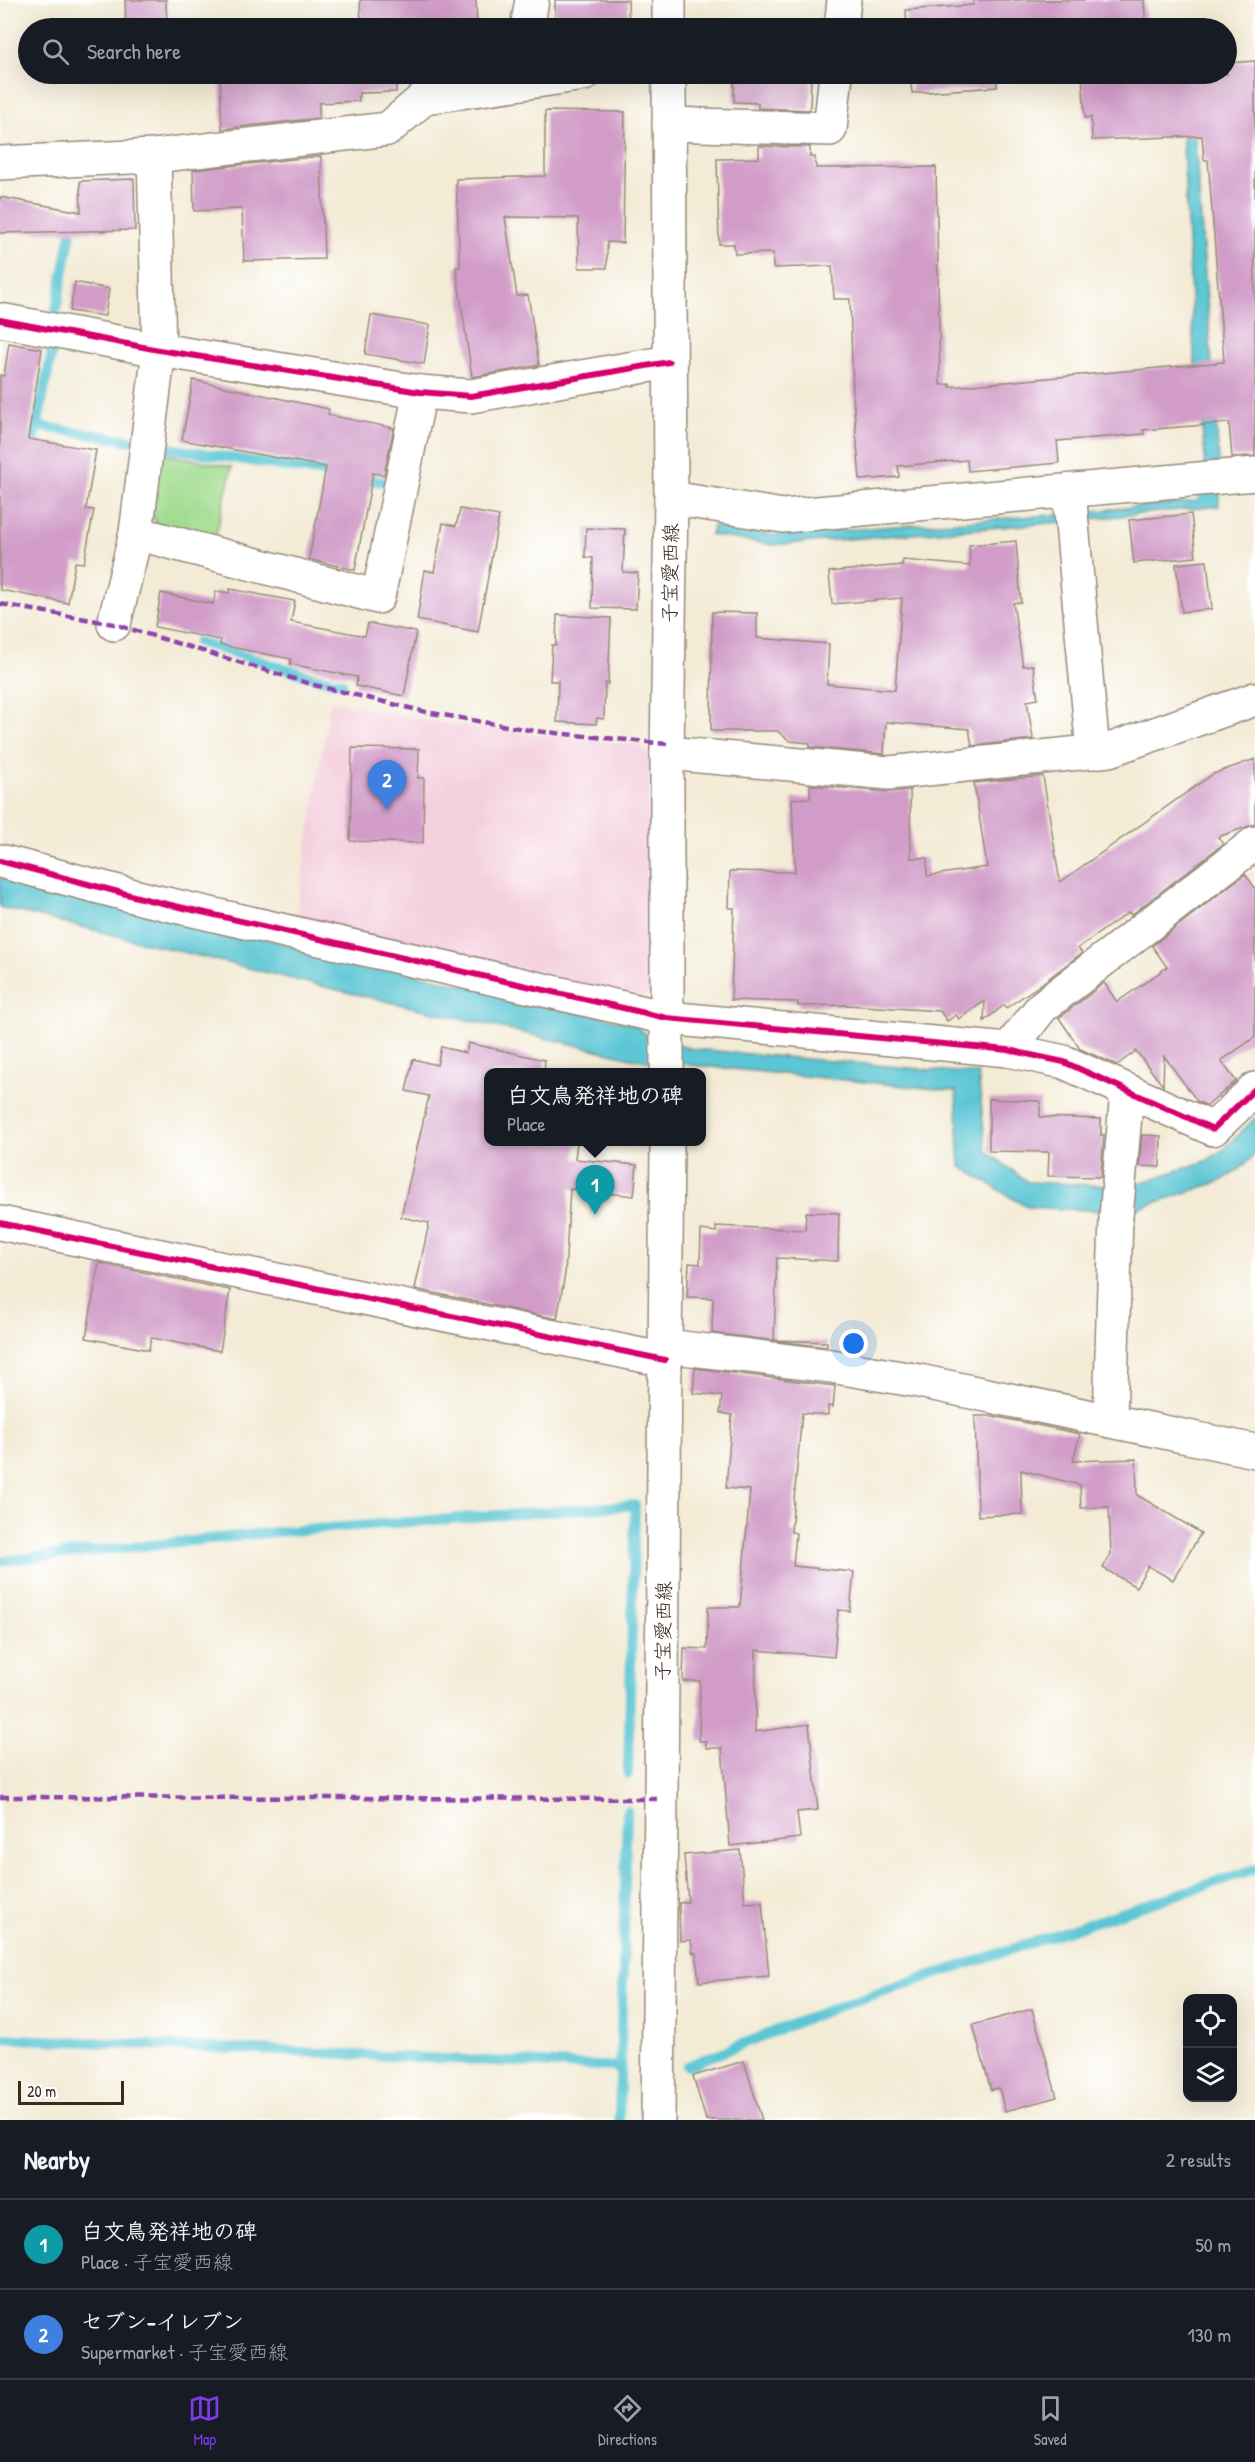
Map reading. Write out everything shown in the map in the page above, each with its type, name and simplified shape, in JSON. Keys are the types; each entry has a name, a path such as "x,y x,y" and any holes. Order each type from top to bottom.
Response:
{"street":[{"path":"529,18 532,0"},
{"path":"669,0 669,18"},
{"path":"842,18 844,0"},
{"path":"0,163 154,156 388,129 424,97 489,84"},
{"name":"子宝愛西線","path":"667,1049 667,753 671,498 669,84"},
{"path":"669,124 830,129 835,84"},
{"path":"114,624 136,533 159,350 154,156"},
{"path":"0,320 159,350 420,392 471,396 669,362"},
{"path":"136,533 378,597 420,392"},
{"path":"671,498 783,516 1071,508 1226,477"},
{"path":"1071,508 1093,752"},
{"path":"667,753 889,773 1109,750 1255,699"},
{"path":"1008,1050 1042,1007 1255,843"},
{"path":"0,861 149,900 667,1049 1008,1050 1064,1062 1127,1092 1213,1128 1255,1089"},
{"path":"1110,1421 1116,1217 1127,1092"},
{"name":"子宝愛西線","path":"658,2120 667,1146"},
{"path":"0,1223 666,1353 831,1365 919,1381 1255,1451"}],"shaded area":[{"path":"330,701 430,721 535,735 639,745 649,753 650,993 639,998 295,921"}],"green space":[{"path":"160,453 232,467 215,539 157,525 149,508"}],"water":[{"path":"1180,84 1191,84 1219,461 1219,506 1050,523 772,545 711,535 713,526 772,535 1049,515 1198,501 1205,457 1194,353"},
{"path":"0,878 633,1024 650,1037 693,1049 978,1074 986,1151 1028,1182 1093,1185 1140,1183 1206,1161 1225,1148 1255,1118 1255,1154 1239,1170 1221,1181 1127,1212 1027,1207 960,1166 956,1091 640,1060 329,988 0,907"}],"building":[{"path":"125,0 166,0 167,18 126,18"},
{"path":"360,0 476,0 477,18 361,18"},
{"path":"555,0 628,0 629,18 555,18"},
{"path":"973,0 1144,0 1145,18 906,18 906,10 973,5"},
{"path":"1255,61 1255,456 1232,457 1229,423 1143,430 1144,434 1057,441 1059,463 968,471 967,460 898,466 899,477 860,480 853,396 850,299 834,299 832,266 773,268 773,253 735,254 734,244 719,244 717,159 759,158 759,146 810,147 810,157 815,157 816,168 936,167 940,385 950,384 950,387 1224,362 1208,160 1204,160 1202,136 1092,140 1091,117 1085,118 1083,84 1237,84 1237,62"},
{"path":"220,84 407,84 396,86 396,92 359,93 359,101 319,103 319,118 222,129"},
{"path":"734,84 811,84 810,110 758,108 758,103 734,102"},
{"path":"911,84 997,84 997,87 912,93"},
{"path":"545,111 625,112 623,243 607,242 607,268 579,268 578,218 505,217 517,296 528,295 539,365 472,377 456,267 460,267 456,179 545,176"},
{"path":"321,156 324,259 244,261 242,209 194,211 193,170"},
{"path":"134,179 135,230 0,233 0,197 81,212 80,181"},
{"path":"75,282 109,289 105,316 70,311"},
{"path":"371,315 430,325 424,364 365,354"},
{"path":"9,343 42,349 28,439 96,450 86,509 94,510 84,563 75,562 68,603 0,590 0,375 4,376"},
{"path":"193,380 329,409 328,415 394,428 384,475 373,473 355,570 309,559 326,467 182,440"},
{"path":"460,509 499,516 478,632 417,620 425,570 434,572 443,523 456,526"},
{"path":"1191,514 1196,557 1134,563 1129,520"},
{"path":"586,528 625,529 623,572 638,573 636,609 592,608 593,558 585,557"},
{"path":"1016,541 1021,602 1013,603 1023,666 1033,665 1038,699 1027,701 1033,739 972,746 969,729 886,722 884,754 810,747 810,743 790,741 777,731 711,731 712,612 757,613 757,638 829,644 827,684 895,690 902,598 832,604 829,572 902,565 903,560 970,566 969,545"},
{"path":"1207,561 1212,609 1182,612 1176,564"},
{"path":"230,589 295,601 291,622 365,636 368,623 416,632 404,696 356,686 357,677 290,664 291,659 220,645 221,640 155,627 161,593 213,604 216,591 230,593"},
{"path":"557,615 611,618 604,719 597,718 596,724 557,722 558,681 550,681 552,645 556,645"},
{"path":"352,748 419,749 418,778 424,778 423,843 350,841"},
{"path":"1255,759 1255,824 1218,837 1223,844 1131,915 1129,912 1078,948 1082,953 1037,987 1006,1008 1004,1005 984,1021 985,1001 959,1019 956,1015 947,1021 940,1011 847,1005 798,1006 798,1002 731,1000 734,908 729,908 730,871 795,872 792,799 810,798 810,785 888,792 910,790 911,858 927,858 927,876 987,867 974,783 1043,776 1060,882 1213,774"},
{"path":"1245,874 1255,888 1255,1037 1221,1061 1236,1081 1207,1106 1197,1101 1164,1056 1163,1086 1136,1051 1117,1065 1080,1049 1059,1018 1104,983 1117,1002 1167,967 1152,946"},
{"path":"468,1043 545,1060 544,1068 484,1068 484,1146 577,1146 575,1159 637,1165 634,1196 570,1189 565,1274 557,1319 415,1289 429,1223 401,1217 429,1096 406,1091 413,1059 437,1065 441,1047 466,1053"},
{"path":"989,1099 1040,1101 1040,1117 1101,1119 1101,1135 1104,1135 1101,1177 1048,1176 1049,1152 989,1151"},
{"path":"1142,1135 1161,1136 1160,1167 1139,1166"},
{"path":"806,1212 839,1213 838,1261 777,1258 774,1340 827,1342 827,1347 712,1333 713,1298 687,1297 689,1263 700,1264 701,1230 716,1232 716,1226 805,1230"},
{"path":"99,1263 230,1290 220,1351 151,1338 149,1350 86,1338"},
{"path":"695,1368 835,1386 833,1407 828,1406 828,1415 802,1413 791,1532 796,1533 793,1566 854,1572 850,1611 838,1610 834,1657 756,1650 755,1732 809,1724 818,1810 797,1812 800,1838 730,1846 722,1748 706,1748 706,1741 699,1741 700,1681 683,1681 684,1648 707,1649 708,1607 740,1607 750,1490 726,1488 732,1415 720,1413 722,1396 693,1393"},
{"path":"975,1416 993,1416 1080,1434 1073,1461 1136,1459 1137,1495 1201,1533 1173,1580 1148,1566 1136,1587 1103,1568 1111,1554 1109,1507 1081,1508 1080,1485 1021,1470 1022,1514 978,1516"},
{"path":"740,1850 745,1903 762,1902 769,1976 699,1982 696,1953 693,1953 691,1940 680,1941 679,1903 688,1902 684,1855"},
{"path":"1032,2009 1057,2097 1005,2111 999,2088 991,2090 973,2025"},
{"path":"744,2061 762,2120 706,2120 693,2076"}],"waterway":[{"path":"55,316 72,227"},
{"path":"32,452 52,352"},
{"path":"37,426 133,441"},
{"path":"169,448 338,475"},
{"path":"359,478 384,482"},
{"path":"198,642 313,677 342,683"},
{"path":"0,1561 276,1532 635,1505 628,1774"},
{"path":"619,2120 627,1811"},
{"path":"687,2066 836,2007 1255,1869"},
{"path":"0,2038 620,2067"}],"marked path":[{"path":"0,604 114,624 314,685 426,712 535,731 667,744"},
{"path":"0,1797 661,1799"}],"cycle path":[{"path":"0,320 159,350 420,392 471,396 669,362"},
{"path":"0,861 149,900 667,1018 1008,1050 1064,1062 1213,1129 1255,1089"},
{"path":"0,1223 665,1360"}],"place":[{"name":"セブン-イレブン","path":"387,810"},
{"name":"白文鳥発祥地の碑","path":"595,1215"}]}
